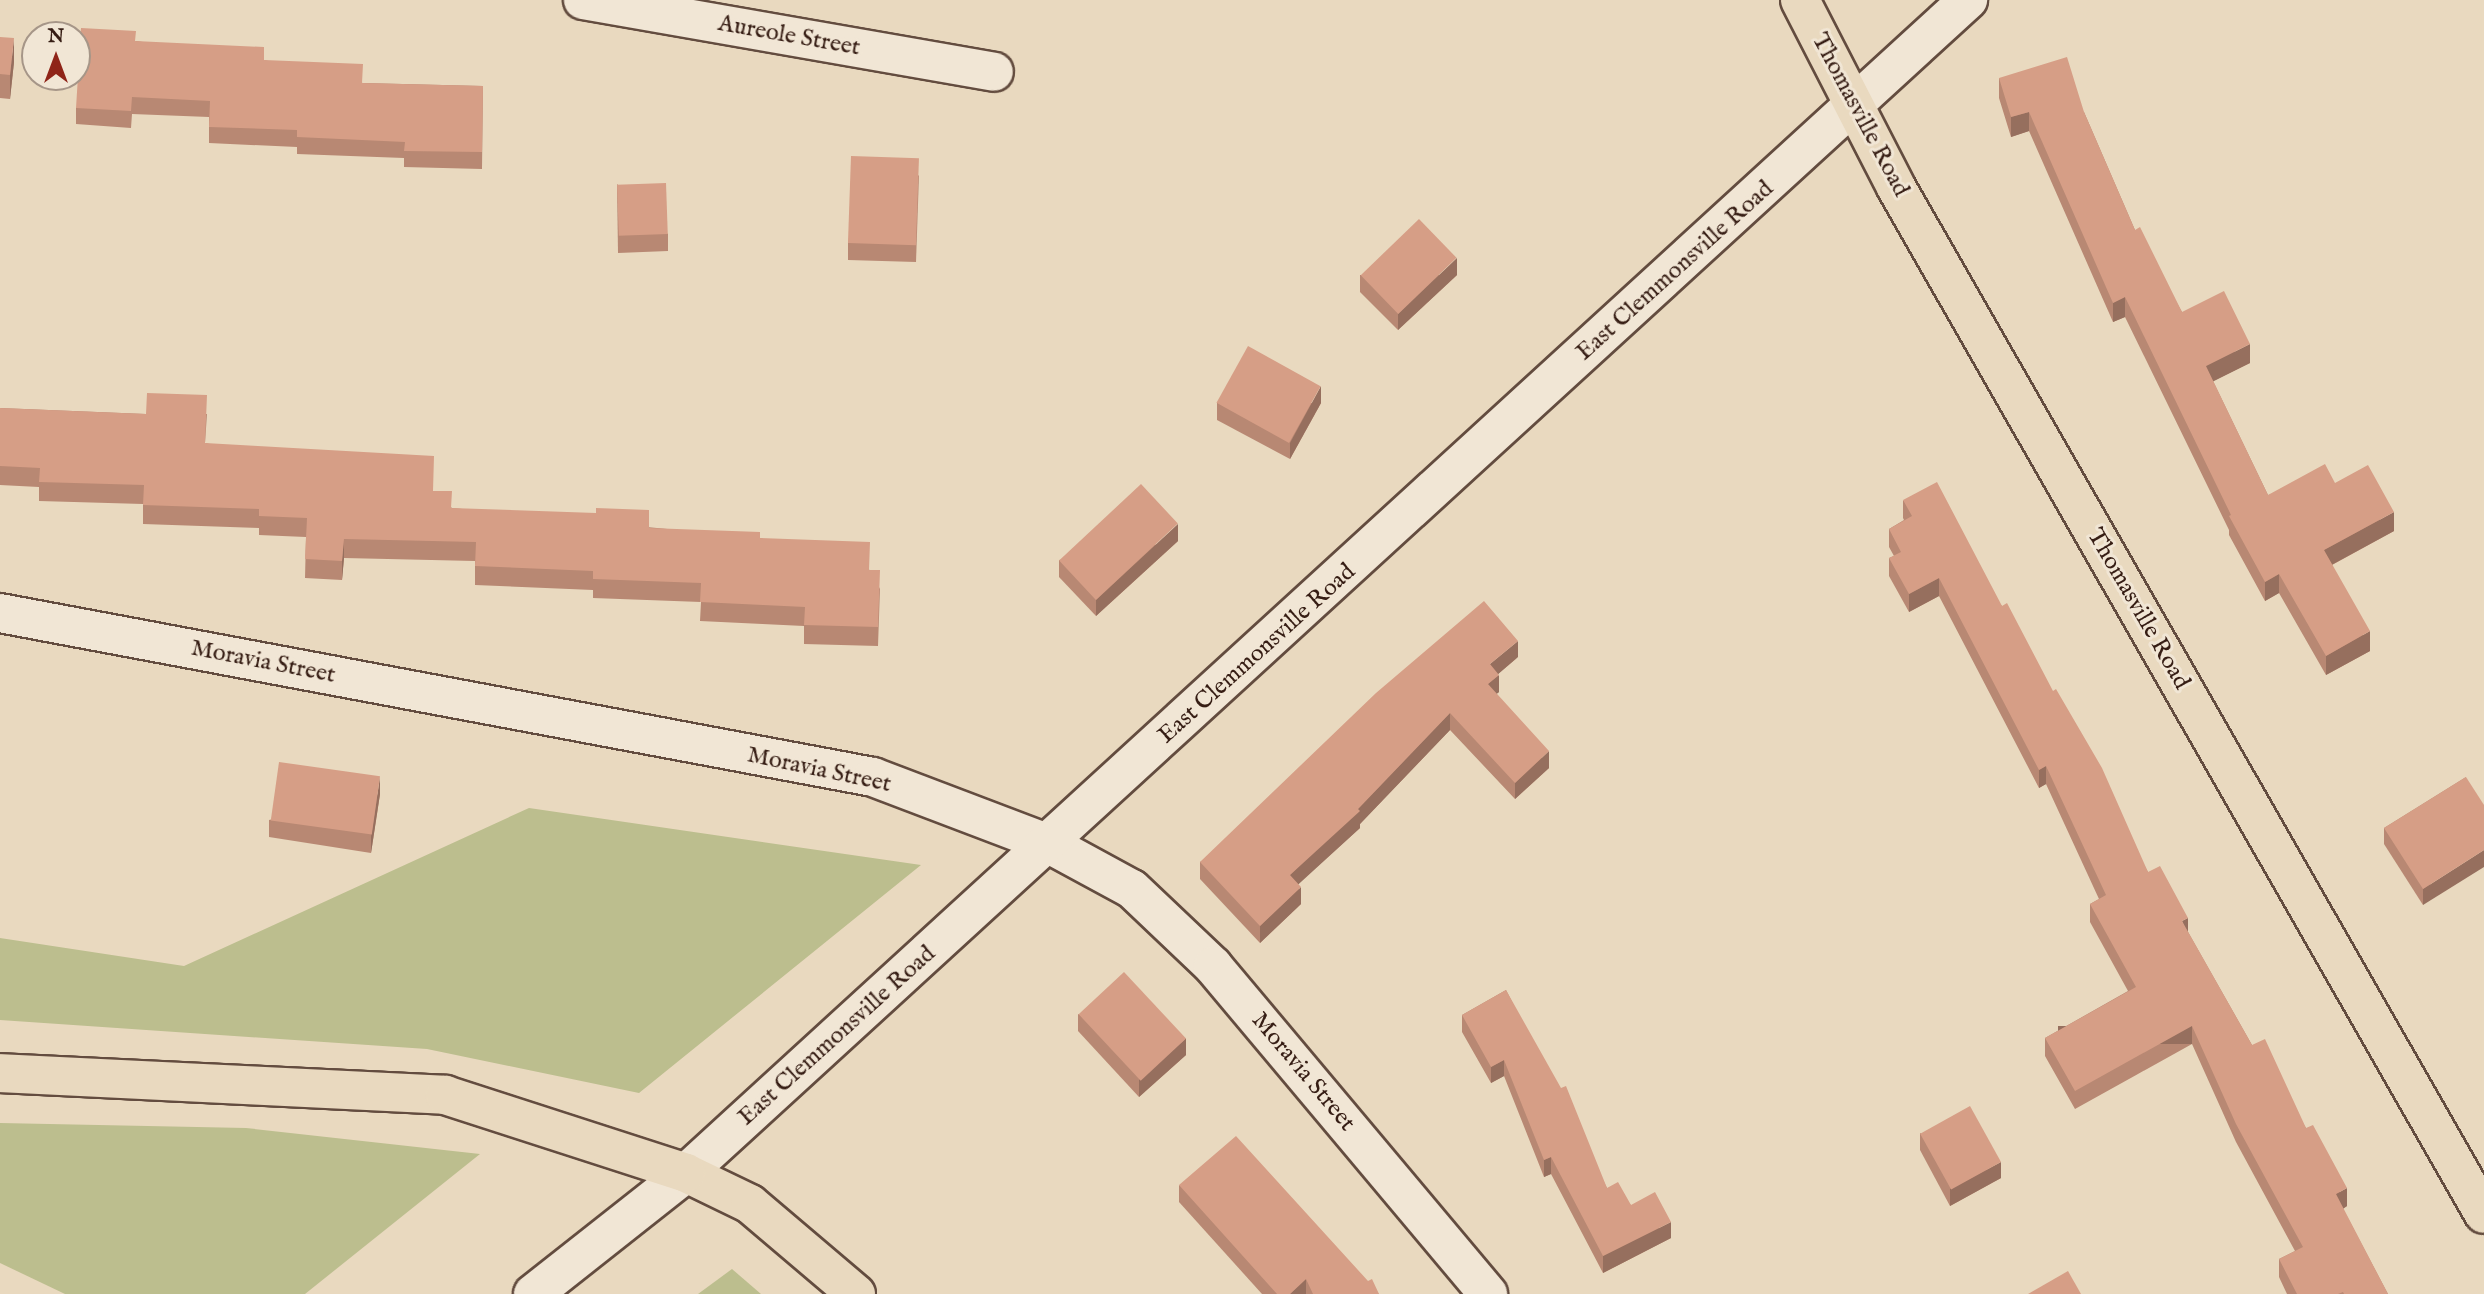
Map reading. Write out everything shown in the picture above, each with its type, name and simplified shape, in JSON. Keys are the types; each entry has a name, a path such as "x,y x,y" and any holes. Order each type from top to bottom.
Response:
{"main road":[{"name":"Thomasville Road","path":"1800,0 1903,199 2484,1214"},
{"path":"0,1073 445,1095 686,1173 750,1204 856,1294"}],"street":[{"name":"Aureole Street","path":"583,0 994,72"},
{"name":"East Clemmonsville Road","path":"533,1294 686,1173 1049,844 1968,0"},
{"name":"Moravia Street","path":"0,613 873,777 1049,844 1132,889 1213,966 1488,1294"}],"green space":[{"path":"529,808 921,865 639,1093 427,1049 0,1020 0,938 184,966"},
{"path":"0,1123 246,1128 480,1154 305,1294 65,1294 0,1263"},
{"path":"732,1269 761,1294 698,1294"}],"building":[{"path":"91,29 136,31 135,41 264,47 264,60 363,64 362,83 483,86 482,152 404,151 405,142 297,137 297,130 209,127 210,101 132,97 131,111 76,108 77,91 91,91"},
{"path":"0,37 14,38 10,75 0,74"},
{"path":"2067,57 2084,112 2135,230 2140,227 2182,312 2224,291 2250,344 2206,366 2268,495 2325,464 2335,483 2368,465 2394,512 2324,550 2370,631 2326,656 2279,574 2265,582 2229,516 2231,515 2125,297 2113,303 2029,112 2011,117 1999,78"},
{"path":"851,156 919,158 916,245 848,243"},
{"path":"666,183 668,234 619,236 617,185"},
{"path":"1419,219 1457,258 1398,314 1361,275"},
{"path":"1248,346 1321,386 1289,443 1216,403"},
{"path":"147,393 207,395 205,443 434,456 433,491 452,491 451,508 596,513 596,508 649,510 649,528 760,532 760,538 870,542 869,570 880,570 878,627 804,625 805,607 700,602 701,583 593,579 593,571 475,566 476,542 344,539 342,561 305,559 307,518 259,516 259,509 143,505 144,485 39,482 40,468 0,466 0,408 146,414"},
{"path":"1937,482 2002,606 2007,603 2053,691 2056,689 2102,768 2148,872 2160,866 2188,918 2182,921 2252,1045 2265,1039 2306,1128 2313,1125 2347,1188 2336,1194 2388,1294 2297,1294 2279,1259 2303,1247 2236,1124 2192,1026 2075,1091 2045,1038 2136,987 2090,904 2106,895 2046,766 2039,770 1939,578 1909,594 1889,558 1901,552 1889,529 1912,516 1903,500"},
{"path":"1141,484 1178,523 1096,600 1059,560"},
{"path":"1484,601 1518,641 1490,664 1499,675 1488,684 1549,751 1515,783 1450,713 1358,809 1360,811 1290,875 1301,887 1260,926 1200,862 1376,693"},
{"path":"279,762 380,776 372,835 271,820"},
{"path":"2466,777 2484,805 2484,850 2423,889 2384,828"},
{"path":"1124,972 1186,1039 1141,1081 1079,1014"},
{"path":"1506,990 1561,1088 1566,1086 1607,1188 1618,1182 1631,1205 1655,1192 1671,1222 1603,1256 1551,1157 1544,1160 1504,1060 1491,1067 1462,1015"},
{"path":"1970,1106 2001,1162 1951,1190 1920,1134"},
{"path":"1236,1136 1368,1281 1372,1279 1379,1294 1313,1294 1306,1279 1290,1294 1277,1294 1179,1185"},
{"path":"2068,1271 2081,1294 2028,1294"}]}
